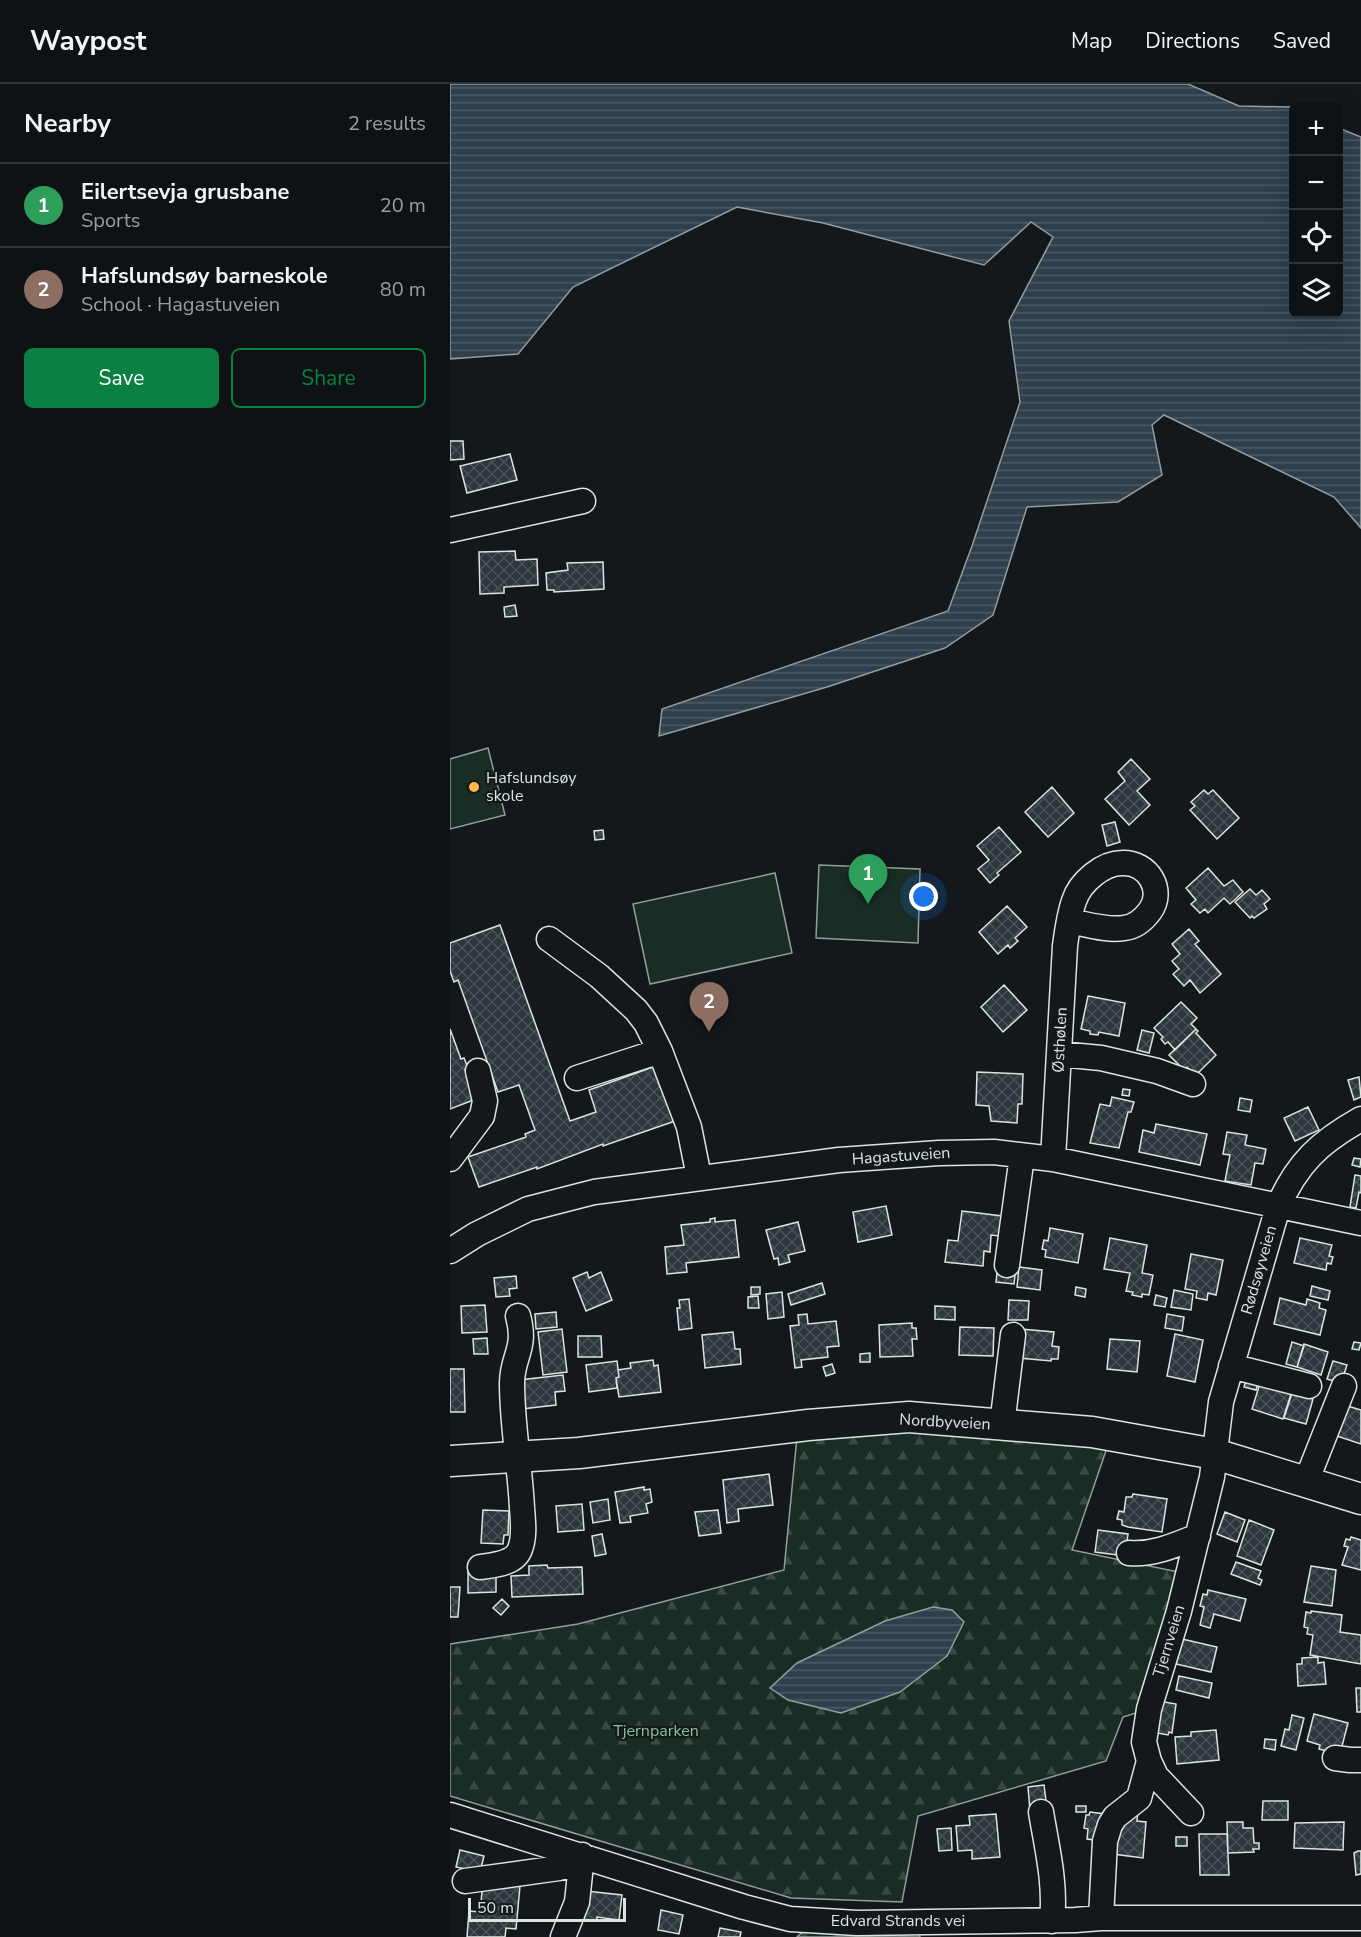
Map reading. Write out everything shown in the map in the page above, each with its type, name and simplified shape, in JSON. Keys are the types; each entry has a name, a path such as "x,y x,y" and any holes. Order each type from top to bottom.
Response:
{"main road":[{"name":"Nordbyveien","path":"450,1461 579,1453 808,1425 909,1417 1092,1432 1215,1454 1361,1499"}],"street":[{"path":"450,530 583,501"},
{"name":"Østhølen","path":"1053,1159 1065,946 1069,921"},
{"path":"549,939 599,976 636,1010 646,1023 660,1051 689,1127 699,1177"},
{"path":"577,1078 660,1051"},
{"path":"1059,1054 1101,1058 1157,1071 1192,1084"},
{"path":"450,1159 482,1116 485,1101 478,1071"},
{"name":"Rødsøyveien","path":"1215,1454 1221,1402 1278,1207 1288,1183 1311,1153 1335,1134 1361,1119"},
{"name":"Hagastuveien","path":"450,1251 528,1209 594,1192 699,1177 891,1155 976,1152 1053,1159 1361,1223"},
{"path":"1007,1265 1022,1156"},
{"path":"480,1567 516,1557 523,1540 512,1381 522,1340 518,1316"},
{"path":"1002,1425 1013,1335"},
{"path":"1231,1366 1309,1386"},
{"path":"1306,1482 1344,1386"},
{"name":"Tjernveien","path":"1191,1813 1156,1776 1144,1742 1149,1709 1179,1611 1198,1536 1215,1454"},
{"path":"1129,1553 1154,1552 1198,1536"},
{"path":"1335,1758 1350,1761 1361,1760"},
{"path":"1101,1918 1105,1841 1115,1817 1139,1798 1149,1761"},
{"path":"1041,1812 1052,1874 1054,1902 1067,1926"},
{"name":"Edvard Strands vei","path":"450,1815 581,1859 744,1907 788,1928 880,1923 1067,1926 1101,1918 1361,1918"},
{"path":"465,1881 559,1868 581,1859 577,1902 563,1937"}],"green space":[{"name":"Hafslundsøy skole","path":"488,748 505,815 450,829 450,759"},
{"path":"819,865 920,869 918,943 816,938"},
{"path":"775,873 792,953 650,984 633,904"},
{"name":"Tjernparken","path":"924,1430 1109,1442 1072,1550 1188,1574 1149,1709 1123,1717 1106,1761 918,1816 902,1902 791,1898 450,1796 450,1644 578,1624 784,1570 797,1437"},
{"path":"806,1929 919,1931 920,1937 797,1937"}],"water":[{"path":"450,84 1188,84 1239,106 1289,107 1289,318 1343,318 1343,130 1361,137 1361,528 1334,497 1164,415 1152,425 1162,475 1118,502 1027,507 993,615 945,648 827,687 659,736 662,709 948,611 1020,402 1009,321 1053,237 1031,222 984,265 823,223 737,207 573,287 518,354 450,359"},
{"path":"933,1607 952,1610 964,1622 947,1656 900,1692 841,1713 788,1700 770,1688 797,1663 885,1621"}],"building":[{"path":"450,441 463,441 464,459 450,460"},
{"path":"510,454 517,480 467,493 460,466"},
{"path":"515,551 516,560 537,559 538,585 504,587 504,593 480,594 479,552"},
{"path":"603,562 604,589 554,592 554,590 547,590 546,573 568,570 567,563"},
{"path":"515,605 517,616 505,617 504,607"},
{"path":"1131,759 1150,779 1137,791 1150,805 1129,825 1105,799 1125,781 1118,772"},
{"path":"1052,787 1074,813 1048,837 1025,812"},
{"path":"1204,790 1208,794 1213,790 1239,818 1217,839 1190,810 1195,806 1191,802"},
{"path":"1115,822 1120,842 1107,846 1102,825"},
{"path":"999,827 1021,852 997,873 999,875 990,883 978,869 989,860 977,846"},
{"path":"603,830 604,839 595,840 594,831"},
{"path":"1208,868 1224,886 1233,880 1243,892 1230,904 1224,898 1208,913 1205,909 1200,913 1191,904 1196,900 1186,888"},
{"path":"1250,889 1256,895 1262,890 1270,899 1264,904 1267,909 1254,918 1252,916 1250,918 1235,902"},
{"path":"1007,906 1027,927 1015,938 1018,941 1010,948 1008,945 998,954 979,932"},
{"path":"500,925 570,1121 596,1112 589,1090 653,1067 675,1121 479,1187 468,1157 526,1137 525,1134 535,1130 519,1085 498,1092 458,980 454,982 450,971 450,943"},
{"path":"1189,929 1199,941 1195,944 1221,974 1200,993 1190,980 1184,986 1173,974 1179,969 1172,961 1180,954 1172,944"},
{"path":"1004,985 1027,1010 1003,1032 981,1007"},
{"path":"1088,996 1125,1003 1119,1036 1099,1032 1098,1035 1090,1034 1090,1031 1081,1029"},
{"path":"1181,1002 1197,1018 1191,1024 1196,1029 1175,1050 1168,1042 1165,1044 1161,1039 1163,1037 1154,1028"},
{"path":"450,1029 461,1059 464,1058 468,1068 465,1069 476,1099 450,1109"},
{"path":"1196,1029 1198,1031 1196,1033 1216,1055 1195,1076 1187,1067 1184,1070 1169,1055"},
{"path":"1142,1030 1154,1033 1149,1053 1137,1050"},
{"path":"977,1072 1023,1074 1022,1104 1018,1104 1017,1123 991,1121 989,1106 976,1105"},
{"path":"1359,1077 1361,1097 1354,1100 1348,1080"},
{"path":"1123,1089 1130,1090 1129,1096 1122,1095"},
{"path":"1112,1097 1134,1102 1131,1112 1128,1112 1119,1148 1090,1143 1100,1104 1110,1106"},
{"path":"1240,1098 1252,1100 1250,1112 1238,1110"},
{"path":"1308,1107 1319,1130 1295,1141 1284,1118"},
{"path":"1156,1124 1207,1134 1200,1165 1139,1152 1143,1130 1154,1133"},
{"path":"1227,1132 1247,1135 1245,1145 1266,1149 1263,1164 1255,1163 1251,1185 1225,1181 1230,1155 1223,1154"},
{"path":"1354,1158 1361,1159 1360,1167 1352,1165"},
{"path":"1355,1175 1361,1176 1361,1193 1359,1192 1356,1208 1350,1207"},
{"path":"886,1206 892,1235 858,1242 853,1212"},
{"path":"962,1211 1002,1216 1000,1236 991,1235 990,1252 984,1251 983,1266 945,1262 948,1240 958,1241"},
{"path":"715,1218 715,1222 735,1220 739,1257 686,1263 687,1272 667,1274 665,1247 684,1245 681,1225 710,1222 710,1219"},
{"path":"798,1222 805,1251 788,1255 790,1262 779,1265 778,1258 774,1259 766,1230"},
{"path":"1050,1228 1083,1234 1078,1263 1045,1257 1046,1250 1042,1249 1044,1240 1048,1241"},
{"path":"1110,1238 1147,1245 1142,1273 1153,1275 1149,1295 1142,1294 1142,1297 1126,1291 1130,1273 1104,1269"},
{"path":"1300,1238 1332,1245 1329,1256 1333,1257 1331,1264 1327,1263 1326,1270 1294,1263"},
{"path":"1191,1254 1223,1260 1216,1295 1208,1293 1207,1300 1196,1298 1197,1291 1185,1289"},
{"path":"998,1264 1016,1266 1014,1284 996,1282"},
{"path":"1019,1267 1042,1270 1040,1290 1017,1287"},
{"path":"587,1272 589,1278 601,1272 612,1300 586,1311 573,1278"},
{"path":"516,1276 517,1288 509,1289 510,1296 496,1297 494,1278"},
{"path":"822,1283 825,1294 791,1305 788,1294"},
{"path":"1312,1286 1330,1291 1328,1300 1310,1296"},
{"path":"751,1287 760,1287 760,1294 751,1295"},
{"path":"1076,1287 1086,1289 1085,1297 1075,1295"},
{"path":"1174,1290 1193,1294 1191,1310 1171,1307"},
{"path":"782,1292 784,1317 768,1319 766,1294"},
{"path":"1156,1295 1167,1298 1165,1307 1154,1305"},
{"path":"758,1296 759,1308 748,1308 748,1297"},
{"path":"1280,1298 1306,1305 1307,1299 1320,1303 1319,1308 1326,1310 1320,1335 1274,1324"},
{"path":"689,1299 692,1328 679,1330 677,1308 680,1308 679,1300"},
{"path":"1009,1300 1029,1301 1028,1320 1008,1320"},
{"path":"485,1305 487,1332 462,1333 461,1306"},
{"path":"935,1306 955,1307 955,1320 935,1319"},
{"path":"556,1312 557,1327 536,1329 535,1314"},
{"path":"807,1314 808,1324 836,1321 839,1346 827,1347 828,1357 801,1360 802,1367 795,1368 790,1326 799,1325 798,1315"},
{"path":"1167,1314 1184,1317 1182,1331 1165,1328"},
{"path":"912,1323 912,1328 916,1328 917,1339 912,1339 913,1356 880,1357 879,1325"},
{"path":"960,1327 994,1328 993,1356 959,1355"},
{"path":"562,1329 567,1372 543,1375 538,1332"},
{"path":"1021,1329 1054,1332 1052,1346 1059,1347 1058,1359 1051,1359 1051,1361 1019,1358"},
{"path":"733,1332 735,1349 740,1349 741,1364 705,1368 702,1335"},
{"path":"1175,1334 1203,1340 1195,1382 1167,1376"},
{"path":"578,1336 601,1336 602,1357 578,1357"},
{"path":"487,1338 488,1354 474,1354 473,1339"},
{"path":"1110,1339 1140,1341 1137,1372 1107,1369"},
{"path":"1292,1342 1304,1346 1297,1367 1286,1364"},
{"path":"1354,1342 1361,1343 1359,1350 1352,1349"},
{"path":"1304,1344 1328,1352 1321,1375 1297,1367"},
{"path":"870,1353 870,1362 860,1362 860,1354"},
{"path":"653,1360 654,1366 658,1365 661,1392 619,1397 616,1378 619,1377 618,1370 631,1368 630,1363"},
{"path":"617,1361 619,1377 616,1378 617,1388 589,1392 586,1365"},
{"path":"1333,1361 1347,1365 1341,1383 1327,1379"},
{"path":"832,1364 835,1373 826,1376 823,1367"},
{"path":"450,1369 464,1369 465,1412 450,1412"},
{"path":"563,1375 565,1391 555,1392 556,1405 522,1409 519,1380"},
{"path":"1246,1380 1258,1383 1256,1390 1244,1387"},
{"path":"1261,1380 1292,1391 1283,1419 1252,1409"},
{"path":"1292,1393 1313,1399 1306,1424 1284,1418"},
{"path":"1341,1404 1361,1410 1361,1444 1331,1434"},
{"path":"769,1474 773,1505 738,1509 739,1521 727,1523 723,1480"},
{"path":"644,1487 644,1490 650,1489 652,1502 646,1504 648,1513 630,1516 631,1522 620,1523 615,1492"},
{"path":"1133,1494 1167,1499 1162,1532 1128,1527 1122,1525 1122,1520 1117,1519 1119,1511 1124,1512 1126,1497 1132,1497"},
{"path":"608,1499 610,1520 593,1523 590,1502"},
{"path":"582,1504 584,1530 558,1532 556,1506"},
{"path":"483,1510 509,1511 508,1535 504,1535 503,1544 481,1543"},
{"path":"718,1510 721,1533 699,1536 695,1512"},
{"path":"1225,1512 1245,1520 1237,1542 1217,1534"},
{"path":"1249,1520 1274,1530 1261,1565 1237,1556"},
{"path":"1098,1530 1128,1534 1125,1556 1095,1552"},
{"path":"602,1534 606,1554 595,1556 592,1536"},
{"path":"1351,1537 1361,1540 1361,1570 1342,1565 1348,1547 1344,1546 1346,1539 1350,1540"},
{"path":"1236,1562 1261,1571 1258,1578 1262,1580 1260,1585 1231,1574"},
{"path":"547,1565 548,1568 582,1567 583,1594 512,1597 511,1576 529,1575 529,1566"},
{"path":"1311,1566 1336,1570 1332,1606 1304,1602"},
{"path":"496,1570 496,1592 468,1593 468,1571"},
{"path":"450,1587 460,1587 458,1617 450,1617"},
{"path":"1208,1590 1246,1599 1240,1621 1214,1614 1210,1628 1200,1625 1204,1607 1200,1606 1203,1594 1207,1595"},
{"path":"502,1599 509,1606 501,1615 493,1608"},
{"path":"1311,1611 1342,1615 1340,1632 1361,1635 1361,1664 1310,1655 1313,1635 1307,1634 1308,1628 1304,1627 1306,1612 1311,1613"},
{"path":"1182,1639 1217,1647 1211,1672 1176,1664"},
{"path":"1318,1657 1318,1663 1324,1662 1326,1684 1298,1686 1297,1664 1302,1664 1302,1658"},
{"path":"1179,1676 1212,1683 1209,1698 1176,1690"},
{"path":"1356,1688 1361,1688 1361,1712 1357,1712"},
{"path":"1159,1701 1176,1704 1172,1733 1169,1732 1168,1735 1157,1733"},
{"path":"1314,1714 1348,1723 1341,1750 1330,1752 1319,1749 1320,1745 1307,1741"},
{"path":"1292,1715 1304,1718 1296,1750 1281,1746 1285,1729 1289,1730"},
{"path":"1216,1730 1219,1760 1177,1764 1175,1737 1191,1736 1191,1732"},
{"path":"1265,1739 1276,1740 1275,1750 1264,1748"},
{"path":"1044,1785 1047,1809 1030,1811 1028,1787"},
{"path":"1263,1801 1288,1801 1288,1820 1262,1820"},
{"path":"1076,1806 1086,1806 1086,1812 1076,1812"},
{"path":"1127,1809 1138,1810 1137,1821 1146,1822 1143,1858 1113,1854"},
{"path":"1090,1812 1105,1814 1101,1841 1087,1839 1088,1829 1084,1828 1086,1815"},
{"path":"996,1814 1000,1857 972,1859 972,1850 958,1851 956,1826 970,1825 969,1816"},
{"path":"1227,1822 1243,1822 1243,1828 1253,1828 1254,1843 1259,1843 1259,1849 1253,1849 1254,1852 1228,1853"},
{"path":"1344,1822 1343,1850 1294,1848 1295,1823"},
{"path":"951,1828 952,1850 939,1851 937,1829"},
{"path":"1199,1834 1227,1834 1229,1875 1200,1875"},
{"path":"1176,1837 1187,1837 1187,1846 1176,1846"},
{"path":"460,1850 484,1856 480,1872 456,1867"},
{"path":"1361,1851 1361,1874 1356,1875 1354,1853"},
{"path":"483,1882 520,1886 516,1929 506,1928 505,1937 467,1937 469,1911 480,1912"},
{"path":"586,1891 622,1895 619,1920 597,1917 597,1921 582,1919"},
{"path":"661,1910 683,1915 679,1934 658,1930"},
{"path":"720,1928 741,1932 740,1937 718,1937"}],"place":[{"name":"Hafslundsøy skole","path":"474,787"},
{"name":"Eilertsevja grusbane","path":"868,904"},
{"name":"Hafslundsøy barneskole","path":"709,1032"}]}
